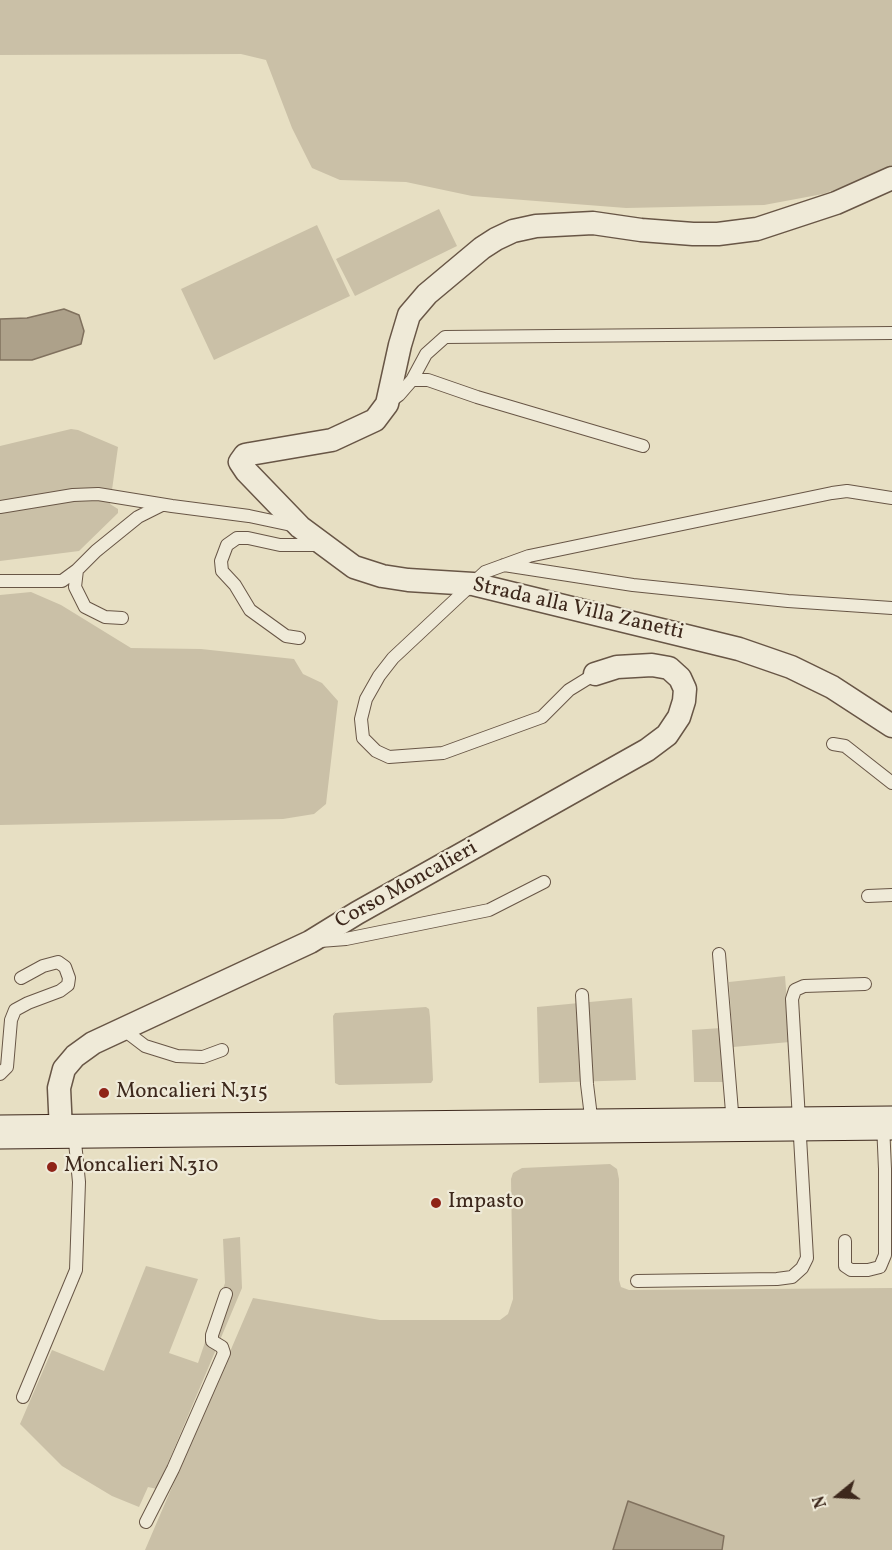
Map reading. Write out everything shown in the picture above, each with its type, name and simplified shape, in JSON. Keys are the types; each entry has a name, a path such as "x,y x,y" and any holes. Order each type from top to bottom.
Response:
{"main road":[{"path":"0,1132 888,1123"}],"street":[{"path":"387,404 409,315 428,294 496,239 528,227 569,224 605,224 641,230 693,234 718,234 757,229 836,203 892,178"},
{"name":"Strada alla Villa Zanetti","path":"387,404 375,420 332,440 250,454 240,462 300,527 354,567 382,576 408,580 473,584 739,649 791,667 832,687 892,726"},
{"name":"Corso Moncalieri","path":"67,1131 58,1088 64,1070 75,1056 93,1043 310,942 357,913 639,755 667,735 679,717 684,701 684,689 680,678 669,668 651,665 617,667 595,674"}],"lane":[{"path":"387,404 399,395 412,380 426,354 445,337 892,333"},
{"path":"412,380 428,380 477,397 643,446"},
{"path":"595,674 569,690 542,717 443,753 389,758 376,751 363,738 361,719 366,699 393,658 485,572 529,556 832,493 847,491 892,498"},
{"path":"0,507 98,494 249,516 300,527"},
{"path":"0,581 62,581 138,517 162,505"},
{"path":"299,638 286,636 249,610 235,585 222,571 221,561 227,545 237,538 280,545 324,545"},
{"path":"503,565 633,585 788,601 892,608"},
{"path":"77,570 75,586 85,607 105,617 122,618"},
{"path":"833,744 845,746 892,783"},
{"path":"310,942 346,939 489,910 544,882"},
{"path":"868,896 892,895"},
{"path":"719,954 734,1125"},
{"path":"0,1074 7,1067 11,1020 15,1010 60,991 68,985 69,978 65,967 58,962 43,966 21,978"},
{"path":"637,1281 777,1279 792,1277 802,1268 807,1258 792,999 795,990 804,986 866,984"},
{"path":"582,995 592,1126"},
{"path":"124,1030 145,1046 177,1056 203,1057 222,1050"},
{"path":"845,1241 845,1266 851,1270 880,1267 885,1255 885,1169 888,1123"},
{"path":"23,1397 76,1270 79,1182 67,1131"},
{"path":"146,1522 173,1470 224,1353 222,1347 212,1341 212,1335 226,1294"}],"shaded area":[{"path":"0,0 892,0 892,165 872,176 823,194 764,205 626,208 472,196 406,182 340,180 312,168 292,128 266,60 241,54 0,55"},
{"path":"439,209 457,246 355,296 336,259"},
{"path":"317,225 350,296 214,360 181,289"},
{"path":"64,309 79,315 84,331 81,344 32,360 0,360 0,319 27,318"},
{"path":"71,429 118,447 110,504 118,509 118,513 79,551 0,561 0,446"},
{"path":"31,592 61,605 131,648 201,649 294,659 303,674 322,683 338,701 326,804 314,814 283,819 0,825 0,595"},
{"path":"785,976 790,1042 733,1047 729,982"},
{"path":"632,998 636,1080 539,1083 537,1007"},
{"path":"426,1007 429,1009 430,1017 433,1080 431,1083 339,1085 335,1083 333,1016 335,1013"},
{"path":"721,1028 726,1082 694,1082 692,1030"},
{"path":"610,1164 617,1169 619,1179 619,1280 621,1287 629,1290 892,1288 892,1550 145,1550 253,1298 380,1320 500,1320 508,1314 513,1299 511,1179 513,1173 522,1168"},
{"path":"240,1237 242,1288 157,1489 148,1487 139,1507 112,1496 62,1466 20,1424 52,1350 104,1371 146,1266 198,1279 169,1353 198,1363 225,1283 223,1239"},
{"path":"628,1501 724,1536 722,1550 613,1550"}],"place":[{"name":"Moncalieri N.315","path":"104,1093"},
{"name":"Moncalieri N.310","path":"52,1167"},
{"name":"Impasto","path":"436,1203"}]}
